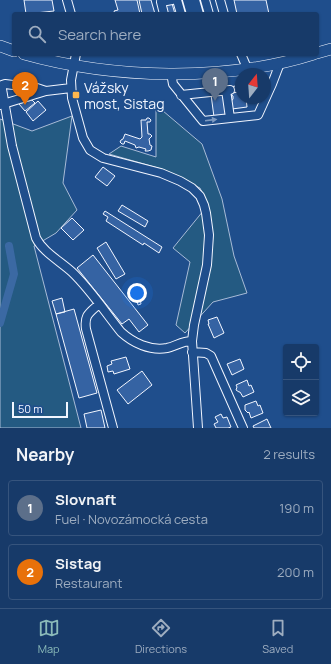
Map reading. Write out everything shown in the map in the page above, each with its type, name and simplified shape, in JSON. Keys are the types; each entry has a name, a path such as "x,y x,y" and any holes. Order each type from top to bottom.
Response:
{"main road":[{"path":"0,46 12,50"},
{"path":"319,53 331,49"},
{"path":"44,56 75,59 122,71 171,74 221,72 235,70"},
{"path":"247,68 280,63 308,56"}],"street":[{"path":"67,0 70,12"},
{"path":"164,12 161,2 172,0"},
{"path":"177,0 180,12"},
{"path":"191,0 191,12"},
{"path":"191,0 197,12"},
{"path":"200,0 203,12"},
{"path":"206,0 209,12"},
{"path":"220,0 223,12"},
{"path":"242,56 247,68"},
{"path":"75,59 71,88 72,98 80,130 90,150 103,158 161,173 192,188 200,196 206,213 209,235 207,265 192,341 198,428"},
{"path":"271,80 280,63"},
{"path":"171,74 173,84 203,121 258,115 262,104"},
{"path":"46,91 38,88 5,84 2,85 2,105 38,243 72,272 121,332 127,337 144,346 159,349 169,348 181,342 192,341"},
{"path":"2,105 46,91 71,88"},
{"path":"181,95 228,90 230,118"},
{"path":"99,304 88,314 86,318 86,329 113,428"},
{"path":"192,352 206,353 211,356 242,428"}],"shaded area":[{"path":"156,105 202,144 222,199 234,256 247,293 213,302 185,333 176,325 190,262 173,248 208,205 200,188 158,168 109,154 121,146 156,157"},
{"path":"72,116 63,183 77,210 56,233 34,246 81,428 0,428 0,119 32,131"}],"building":[{"path":"24,0 52,0 54,11 26,12"},
{"path":"115,0 137,0 140,12 114,12 118,10"},
{"path":"139,0 151,0 154,12 142,12"},
{"path":"165,0 171,0 174,12 168,12"},
{"path":"234,0 266,0 269,12 237,12"},
{"path":"222,86 223,89 233,96 233,99 225,109 226,116 214,117 210,87"},
{"path":"235,86 235,92 231,93 230,87"},
{"path":"235,92 235,104 247,104 247,107 232,109 231,93"},
{"path":"32,100 35,103 25,111 19,104"},
{"path":"38,101 46,110 33,121 26,112"},
{"path":"147,118 151,120 150,122 147,122 148,134 152,136 149,139 150,145 152,146 151,150 145,151 146,149 139,147 136,148 135,145 125,141 124,144 120,142 125,134 140,139 142,137 141,120 146,120"},
{"path":"103,167 115,176 107,186 95,177"},
{"path":"122,205 148,221 145,227 118,211"},
{"path":"105,211 162,247 159,253 144,243 143,245 106,221 108,217 103,214"},
{"path":"72,218 84,230 73,240 61,228"},
{"path":"106,242 125,274 116,279 97,248"},
{"path":"93,255 148,325 139,332 129,319 122,324 77,268"},
{"path":"138,289 141,304 138,305 134,290"},
{"path":"62,298 65,312 56,314 52,301"},
{"path":"74,309 97,393 79,398 56,314"},
{"path":"217,317 224,333 214,338 208,324 208,320"},
{"path":"126,357 130,369 114,374 113,371 108,372 107,366 112,364 111,361"},
{"path":"240,359 244,369 232,375 227,364"},
{"path":"142,371 152,385 128,404 117,390"},
{"path":"247,380 249,386 251,385 254,392 243,397 240,392 236,390 236,385"},
{"path":"256,401 258,406 260,405 263,413 251,418 249,412 248,413 245,410 245,405"},
{"path":"101,410 105,428 87,428 84,414"},
{"path":"221,414 223,418 227,417 231,427 216,428 214,424 218,422 215,417"},
{"path":"267,419 271,428 254,428 253,426"}],"waterway":[{"path":"0,323 14,274 9,246"}],"place":[{"name":"Vážsky most, Sistag","path":"76,95"},
{"name":"Slovnaft","path":"215,101"},
{"name":"Sistag","path":"25,105"}]}
